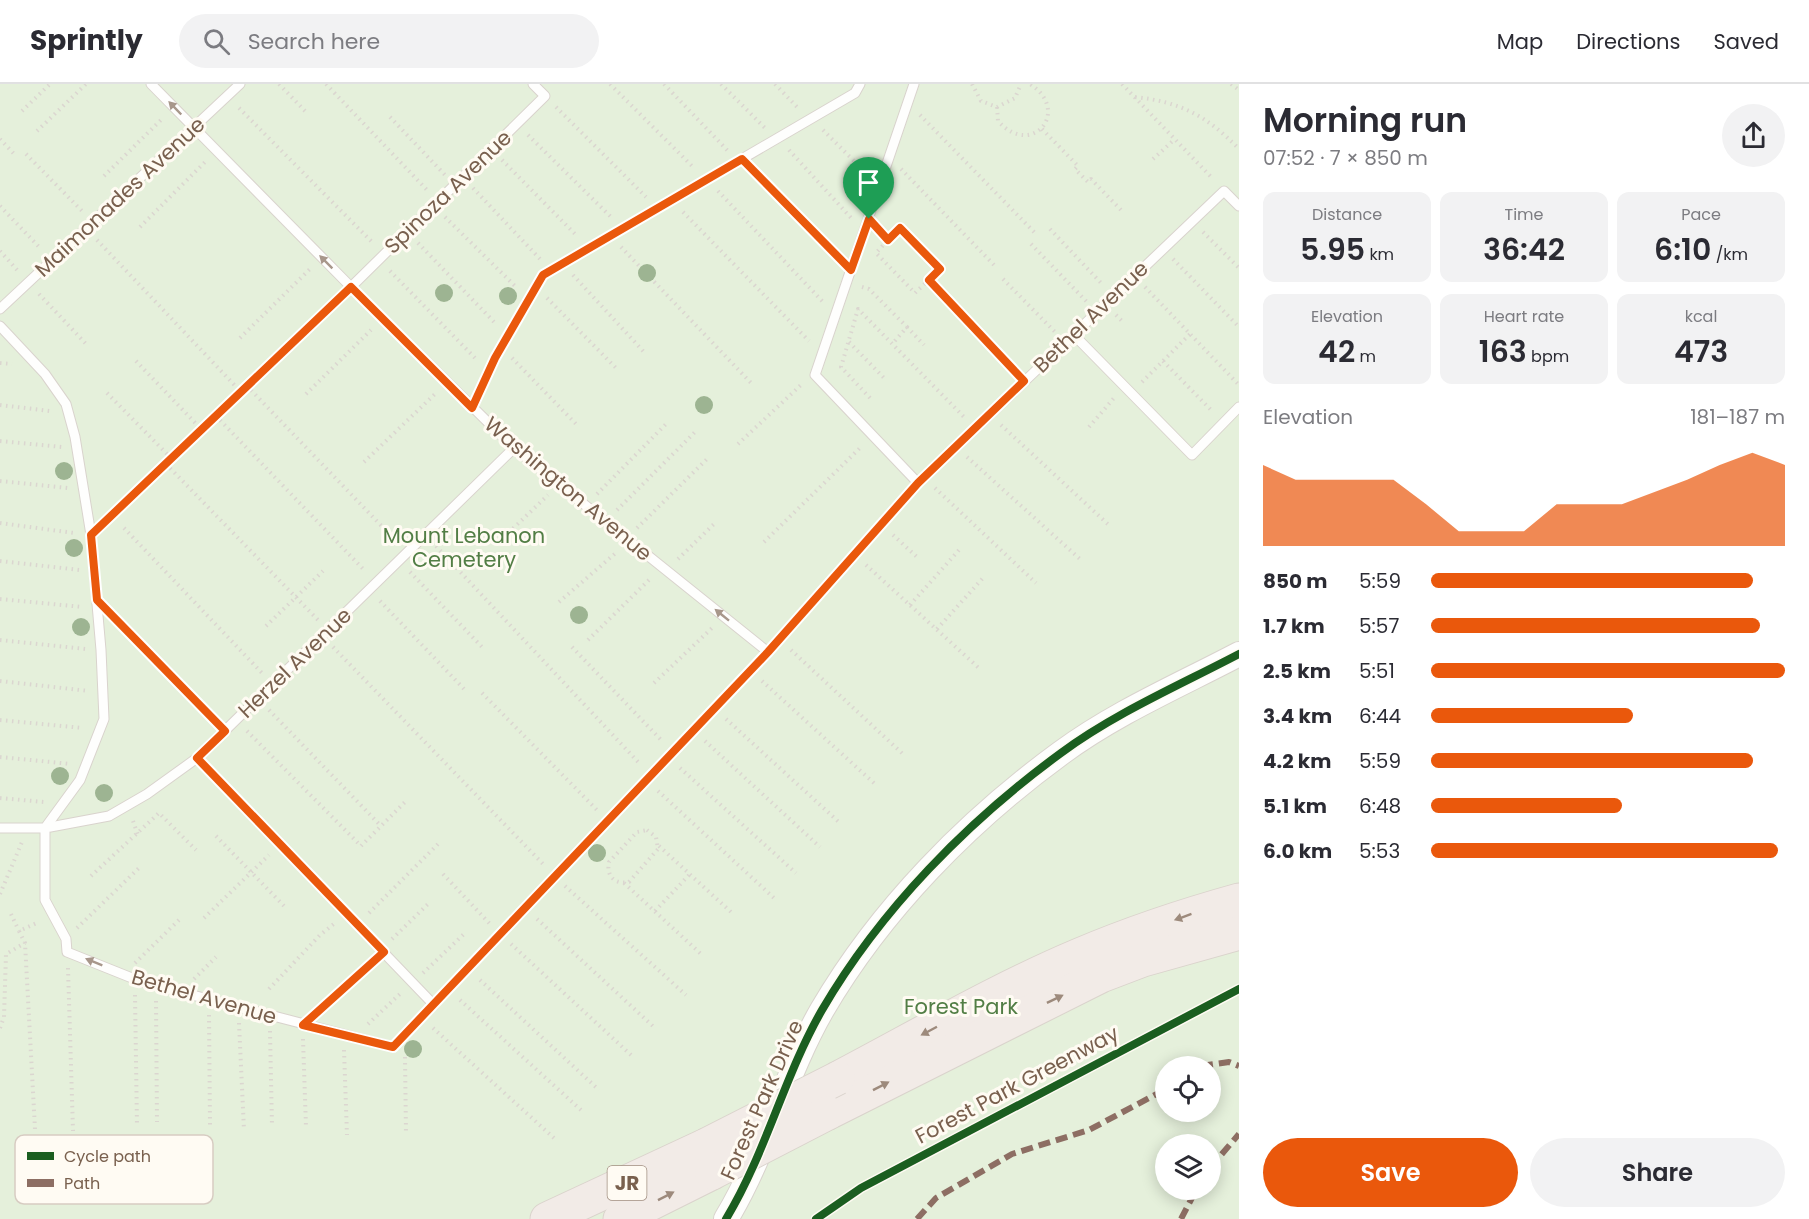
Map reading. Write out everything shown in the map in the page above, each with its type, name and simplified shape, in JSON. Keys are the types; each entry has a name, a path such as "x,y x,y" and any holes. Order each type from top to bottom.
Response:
{"highway":[{"name":"JR","path":"620,1219 709,1159 838,1078 1035,975 1079,955 1198,911 1239,900"},
{"name":"JR","path":"547,1219 828,1113 1101,976 1143,960 1239,933"}],"street":[{"name":"Forest Park Drive","path":"726,1219 746,1183 822,1011 870,938 926,873 987,812 1062,752 1137,707 1239,654"}],"lane":[{"name":"Washington Avenue","path":"151,84 382,319 514,448 768,652"},
{"name":"Maimonades Avenue","path":"0,309 240,84"},
{"path":"533,84 545,96"},
{"path":"472,408 501,346 543,275 672,200 703,176 742,159 812,119 855,93 860,84"},
{"path":"914,84 815,375 872,436 921,481"},
{"name":"Spinoza Avenue","path":"351,287 545,96"},
{"path":"1224,191 1239,206"},
{"name":"Bethel Avenue","path":"68,952 156,986 393,1047 768,652 921,481 1224,191"},
{"path":"0,326 45,374 66,404 77,449 91,535 101,650 104,719 80,780 45,828 45,900 66,939 68,952"},
{"path":"1073,334 1192,455 1239,407"},
{"name":"Herzel Avenue","path":"0,828 45,828 109,816 147,794 197,758 514,448"},
{"path":"197,758 434,1005"}],"path":[{"path":"22,111 50,84"},
{"path":"37,131 86,84"},
{"path":"279,84 305,111"},
{"path":"326,84 517,288"},
{"path":"610,84 703,176 835,316"},
{"path":"664,84 731,154"},
{"path":"721,84 768,132"},
{"path":"775,84 802,112"},
{"path":"972,84 981,101 997,106 1015,98 1021,84"},
{"path":"997,106 998,121 1016,135 1030,135 1042,129 1049,112 1048,103 1039,90 1030,84"},
{"path":"1122,84 1224,191"},
{"path":"1231,84 1239,90"},
{"path":"228,96 478,361"},
{"path":"545,96 651,202"},
{"path":"1135,97 1167,100 1198,115 1239,149"},
{"path":"909,104 1035,233"},
{"path":"104,176 174,107"},
{"path":"390,117 455,185"},
{"path":"812,119 880,187"},
{"path":"517,124 616,222"},
{"path":"1042,129 1078,166 1075,169 1088,182 1091,178 1121,210"},
{"path":"778,138 864,232"},
{"path":"0,139 16,156"},
{"path":"1153,159 1175,139"},
{"path":"491,149 583,241"},
{"path":"140,227 216,151"},
{"path":"26,154 241,392"},
{"path":"890,158 996,267"},
{"path":"742,159 851,270"},
{"path":"463,177 545,264"},
{"path":"672,200 822,354"},
{"path":"0,206 52,261"},
{"path":"869,219 888,240"},
{"path":"1192,221 1239,268"},
{"path":"900,228 940,269 915,293 876,253 888,240 900,228"},
{"path":"1050,229 1113,296"},
{"path":"407,232 498,327"},
{"path":"610,236 753,385"},
{"path":"1031,244 1096,312"},
{"path":"1163,249 1239,327"},
{"path":"0,251 88,346"},
{"path":"240,338 322,258"},
{"path":"563,264 644,352"},
{"path":"1134,276 1239,385"},
{"path":"1004,279 1064,342"},
{"path":"929,280 1024,381"},
{"path":"847,283 869,289 924,345"},
{"path":"0,524 91,535 351,287"},
{"path":"536,287 617,369"},
{"path":"870,398 841,367 858,309 975,428"},
{"path":"306,394 382,319"},
{"path":"892,344 907,327"},
{"path":"1089,426 1190,334"},
{"path":"848,342 886,380"},
{"path":"501,346 578,426"},
{"path":"136,361 202,430"},
{"path":"1163,361 1224,423"},
{"path":"738,444 815,371"},
{"path":"364,462 447,383"},
{"path":"247,386 407,553"},
{"path":"107,393 171,458"},
{"path":"0,405 69,413"},
{"path":"989,414 1111,527"},
{"path":"216,416 373,586 465,690"},
{"path":"586,505 668,422"},
{"path":"606,522 695,432"},
{"path":"764,542 872,436"},
{"path":"0,441 77,449"},
{"path":"956,446 1081,560"},
{"path":"559,602 628,539 707,459"},
{"path":"166,464 297,597 325,633 556,877 686,995"},
{"path":"0,481 84,490"},
{"path":"921,481 1036,583"},
{"path":"500,541 559,484"},
{"path":"588,640 714,524"},
{"path":"881,525 917,557"},
{"path":"124,528 273,684"},
{"path":"425,535 649,778 774,898"},
{"path":"910,605 959,550"},
{"path":"855,554 981,670"},
{"path":"399,560 483,648"},
{"path":"0,561 94,572"},
{"path":"267,626 323,571"},
{"path":"937,629 983,578"},
{"path":"0,599 97,604 225,731"},
{"path":"654,683 724,616"},
{"path":"779,639 904,755"},
{"path":"0,640 101,650"},
{"path":"572,647 671,755 796,873"},
{"path":"751,670 876,785"},
{"path":"0,681 103,692"},
{"path":"482,693 608,821"},
{"path":"258,699 381,826"},
{"path":"714,709 841,824"},
{"path":"0,720 100,730"},
{"path":"236,720 361,846 405,802"},
{"path":"693,731 820,847"},
{"path":"0,757 86,766"},
{"path":"0,798 63,803"},
{"path":"91,876 159,813 196,850"},
{"path":"0,894 29,828"},
{"path":"701,954 624,883 611,877 608,869 609,862 637,832 646,830 651,832 659,846 731,912"},
{"path":"216,836 286,908"},
{"path":"204,918 280,844"},
{"path":"357,924 438,844"},
{"path":"624,883 629,882 659,846"},
{"path":"66,939 140,867"},
{"path":"443,873 501,935 631,1055"},
{"path":"655,911 690,874"},
{"path":"306,1127 303,1025 383,951 428,904"},
{"path":"526,908 655,1029"},
{"path":"10,914 25,942 35,1129"},
{"path":"269,989 320,935 347,914"},
{"path":"19,932 53,915"},
{"path":"123,974 180,918"},
{"path":"355,1037 464,934"},
{"path":"0,1028 4,1017 6,954 25,942"},
{"path":"68,952 73,1131"},
{"path":"181,992 216,957"},
{"path":"468,969 599,1090"},
{"path":"135,979 136,1126"},
{"path":"156,986 157,1122"},
{"path":"449,989 581,1110"},
{"path":"208,999 210,1125"},
{"path":"238,1007 244,1130"},
{"path":"270,1015 272,1126"},
{"path":"421,1018 555,1139"},
{"path":"344,1034 347,1135"},
{"path":"405,1035 406,1134"}],"green space":[{"name":"Mount Lebanon Cemetery","path":"0,84 1239,84 1239,1219 0,1219"}],"marked path":[{"path":"1221,1063 1229,1062 1239,1066"},
{"path":"917,1219 936,1198 1012,1154 1089,1130 1155,1095"},
{"path":"1221,1155 1239,1134"},
{"path":"1181,1219 1191,1200"}],"cycle path":[{"path":"726,1219 753,1168 797,1061 822,1010 845,973 899,902 960,838 1026,779 1061,753 1125,712 1239,654"},
{"name":"Forest Park Greenway","path":"816,1219 861,1188 1239,989"}],"route":[{"path":"742,159 851,270 869,219 888,240 900,228 940,269 929,280 1024,381 918,483 768,652 393,1047 303,1025 384,952 197,758 225,731 97,600 91,535 351,287 472,408 495,358 543,275 742,159"}],"park label":[{"name":"Forest Park","path":"961,1007"}]}
